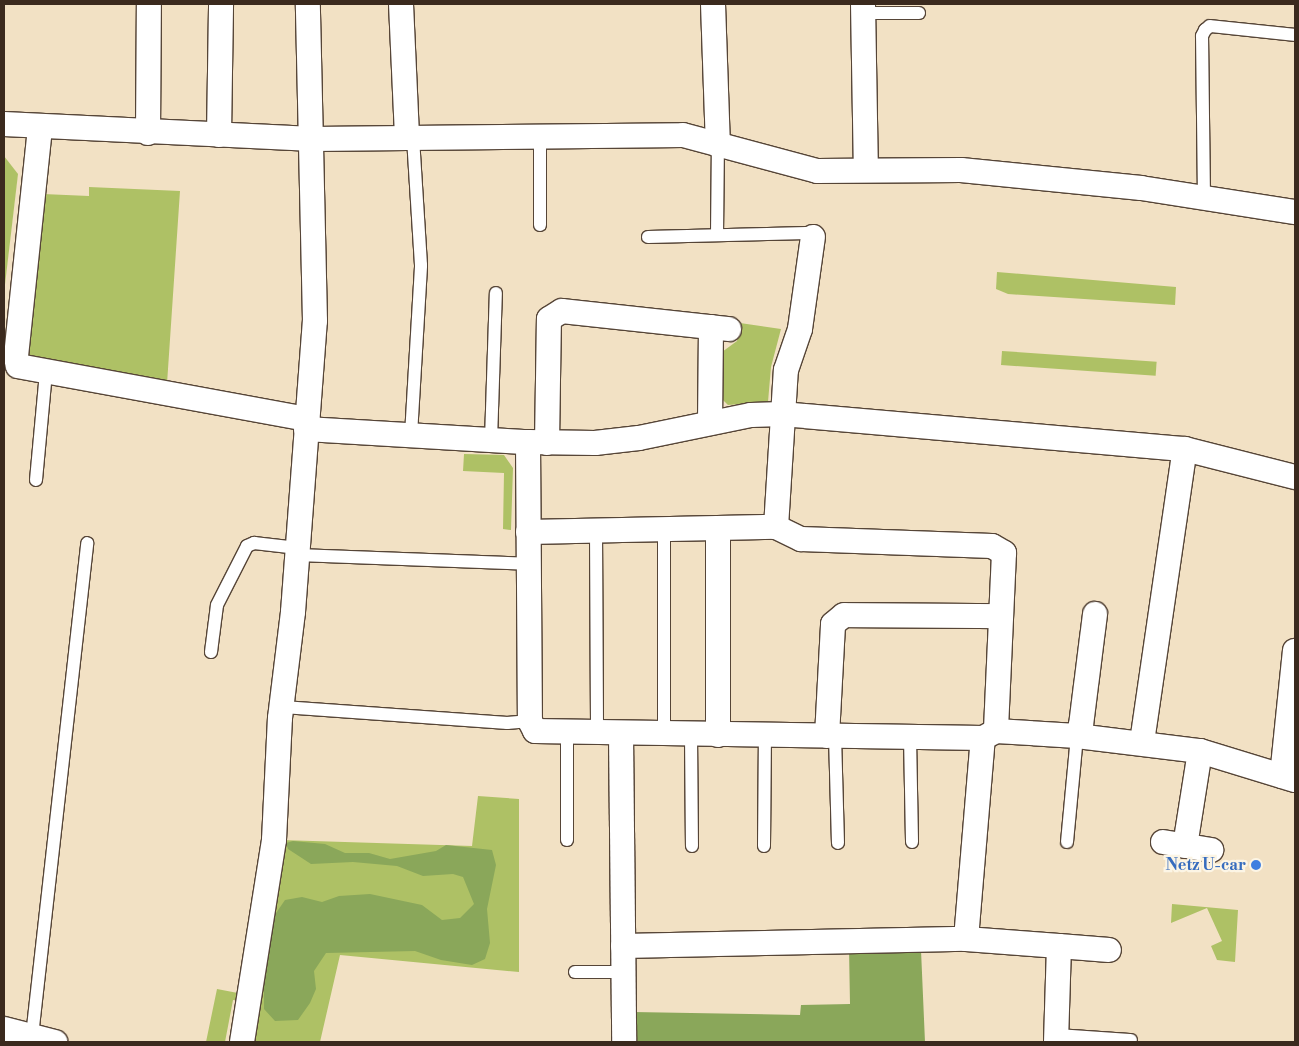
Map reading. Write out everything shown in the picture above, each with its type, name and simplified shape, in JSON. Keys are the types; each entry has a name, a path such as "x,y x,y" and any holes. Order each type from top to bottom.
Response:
{"street":[{"path":"148,133 149,4"},
{"path":"219,135 221,4"},
{"path":"242,1042 272,859 315,321 313,139 308,4"},
{"path":"402,4 410,138"},
{"path":"713,4 718,145"},
{"path":"863,8 866,170"},
{"path":"4,124 40,128 313,139 683,135 817,171 960,170 1140,188 1295,212"},
{"path":"40,128 16,358 18,366 306,424 411,435 537,443 640,438 751,415 782,414 1185,449 1295,477"},
{"path":"776,527 786,370 800,329 814,237"},
{"path":"710,422 720,328 562,311 549,319 528,532 530,721 535,732 765,736 910,737 990,734 1077,736 1142,742 1200,751 1289,778 1295,651"},
{"path":"1142,742 1185,449"},
{"path":"528,532 776,527 801,539 992,546 1004,552 1001,616 990,734 966,939"},
{"path":"718,528 718,735"},
{"path":"1077,736 1081,725 1095,614"},
{"path":"831,736 833,624 844,615 1001,616"},
{"path":"621,734 624,1042"},
{"path":"1200,751 1174,844 1211,850"},
{"path":"623,946 966,939 1109,950"},
{"path":"1056,1038 1059,946"},
{"path":"4,1029 43,1039"}],"lane":[{"path":"863,8 919,14"},
{"path":"1204,198 1205,30 1210,26 1295,35"},
{"path":"540,137 540,225"},
{"path":"410,138 421,265 411,435"},
{"path":"717,235 718,145"},
{"path":"648,237 807,233 814,237"},
{"path":"491,440 496,293"},
{"path":"36,480 46,372"},
{"path":"664,530 664,734"},
{"path":"596,531 597,733"},
{"path":"43,1039 87,543"},
{"path":"211,652 217,605 247,546 254,543 298,551 528,564"},
{"path":"283,707 507,723 530,721"},
{"path":"567,732 567,840"},
{"path":"691,735 692,846"},
{"path":"764,846 765,736"},
{"path":"831,736 838,843"},
{"path":"1067,842 1077,736"},
{"path":"910,737 912,842"},
{"path":"575,972 623,972"},
{"path":"1056,1038 1131,1040"}],"green space":[{"path":"4,156 18,174 4,293"},
{"path":"89,187 180,191 167,384 33,360 25,353 43,194 89,196"},
{"path":"997,272 1176,287 1175,305 1008,294 996,289"},
{"path":"740,323 781,329 771,367 768,402 728,405 722,399 722,352 737,341"},
{"path":"1002,351 1157,362 1156,376 1001,365"},
{"path":"464,454 504,455 513,468 511,530 503,529 504,473 463,471"},
{"path":"478,796 519,799 519,972 340,955 320,1042 250,1042 281,840 472,846"},
{"path":"293,841 325,844 345,853 369,853 390,859 436,851 446,845 492,850 496,865 487,909 490,943 485,959 472,965 441,960 415,951 326,953 314,971 316,989 310,1003 298,1020 275,1021 264,1009 264,978 274,916 285,900 302,897 322,902 339,896 370,894 422,905 442,920 460,918 474,904 463,877 453,874 423,876 397,866 353,862 311,864 288,849 286,843"},
{"path":"1172,904 1238,910 1235,962 1217,960 1211,946 1222,941 1207,908 1171,923"},
{"path":"849,948 921,950 925,1042 633,1042 633,1012 800,1015 801,1005 850,1004"},
{"path":"217,989 243,994 242,1001 233,1000 225,1042 206,1042"}],"place":[{"name":"Netz U-car","path":"1256,865"}]}
